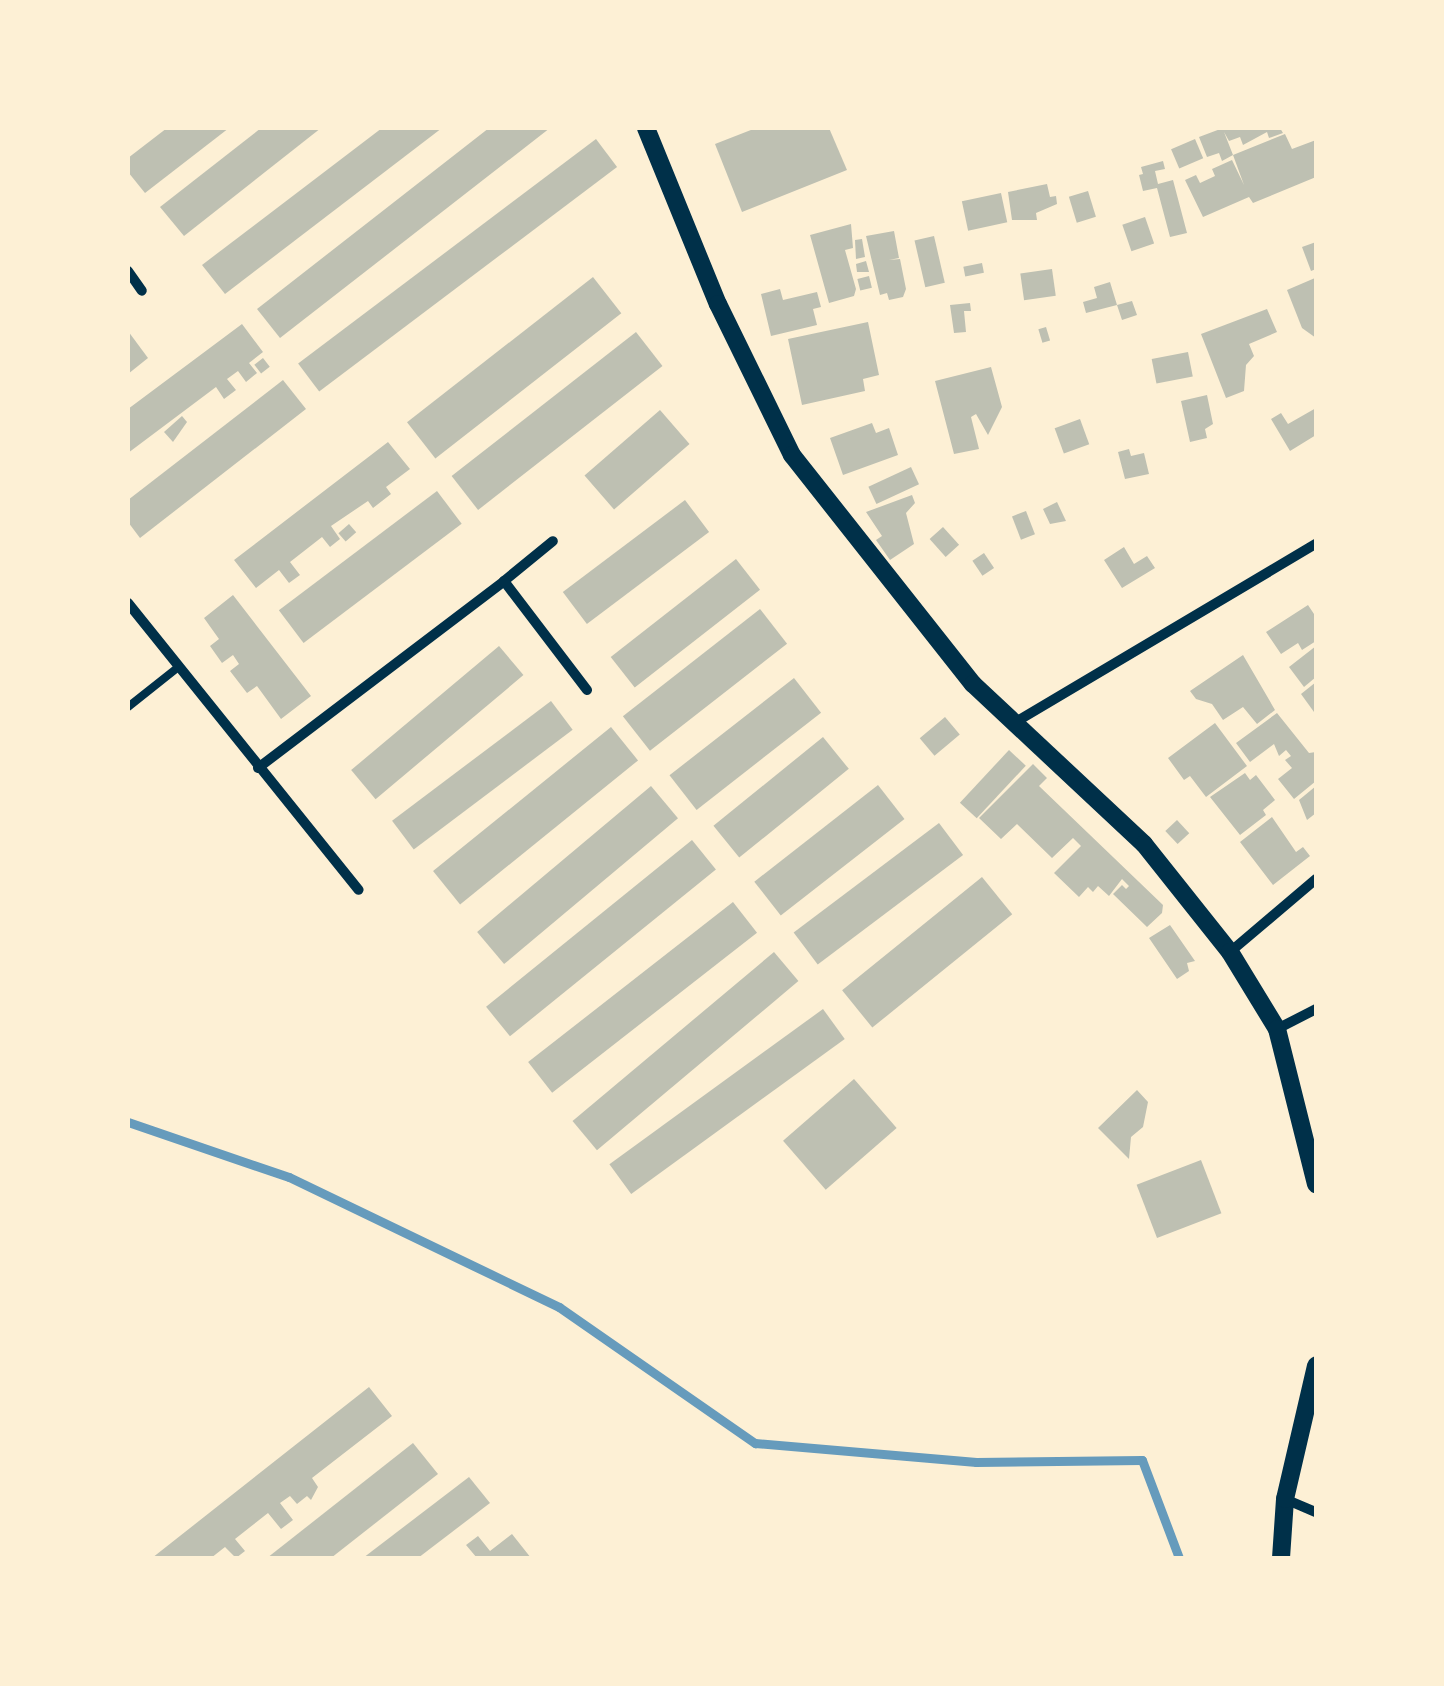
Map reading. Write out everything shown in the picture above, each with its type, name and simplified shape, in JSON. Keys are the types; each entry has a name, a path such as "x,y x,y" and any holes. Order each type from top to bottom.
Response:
{"street":[{"path":"646,128 718,304 792,455 973,684 1144,844 1230,952 1277,1029 1316,1184"},
{"path":"128,272 142,290"},
{"path":"258,768 553,540"},
{"path":"1014,723 1316,544"},
{"path":"504,581 588,690"},
{"path":"128,603 359,890"},
{"path":"1230,952 1316,878"},
{"path":"1277,1029 1316,1009"},
{"path":"1281,1558 1285,1499 1316,1366"},
{"path":"1285,1499 1316,1512"}],"lane":[{"path":"128,707 177,668"}],"building":[{"path":"167,128 229,128 145,193 128,172 128,158"},
{"path":"261,128 321,128 184,236 160,207"},
{"path":"382,128 442,128 225,294 202,265"},
{"path":"489,128 550,128 280,338 257,309"},
{"path":"756,128 829,128 847,170 742,212 715,144"},
{"path":"1223,128 1280,128 1283,133 1269,138 1267,132 1243,145 1240,137 1229,141 1224,132 1233,155 1222,161 1219,153 1207,157 1199,137"},
{"path":"1285,134 1292,149 1316,140 1316,177 1253,203 1249,197 1203,217 1185,180 1196,175 1200,183 1215,176 1212,169 1232,160 1244,185 1233,155"},
{"path":"596,139 617,167 319,391 298,363"},
{"path":"1195,139 1203,158 1179,168 1171,149"},
{"path":"1163,161 1165,169 1155,171 1158,184 1173,180 1187,233 1170,237 1157,188 1143,191 1139,175 1143,174 1141,167"},
{"path":"1047,184 1050,197 1056,196 1057,204 1036,213 1037,220 1012,220 1008,192"},
{"path":"1088,191 1096,217 1077,223 1069,197"},
{"path":"1001,193 1007,222 968,231 962,201"},
{"path":"1145,217 1154,243 1131,251 1122,225"},
{"path":"851,224 853,248 845,250 856,289 854,296 829,303 810,235"},
{"path":"894,231 899,258 889,260 900,259 906,289 903,297 889,300 887,293 880,295 866,236"},
{"path":"934,236 945,283 925,287 915,240"},
{"path":"862,239 865,257 856,259 855,240"},
{"path":"1316,242 1316,269 1311,271 1302,247"},
{"path":"866,261 869,272 857,272 856,264"},
{"path":"982,263 984,273 965,276 963,267"},
{"path":"1052,269 1056,296 1024,300 1020,273"},
{"path":"869,276 872,288 860,291 857,279"},
{"path":"593,277 621,313 435,459 407,422"},
{"path":"1315,278 1316,338 1302,328 1287,290"},
{"path":"1110,282 1117,305 1086,313 1083,302 1097,298 1094,287"},
{"path":"780,289 783,300 817,292 821,307 813,309 817,325 771,336 761,294"},
{"path":"1132,301 1137,315 1122,320 1117,305"},
{"path":"970,303 971,311 964,311 966,332 954,333 950,305"},
{"path":"1267,309 1277,332 1249,344 1254,356 1246,365 1244,391 1226,398 1201,334"},
{"path":"868,322 879,375 863,379 865,391 802,405 788,339"},
{"path":"242,324 263,352 249,363 257,373 246,382 238,371 227,379 236,390 224,399 216,387 128,453 128,409"},
{"path":"1046,327 1050,340 1042,343 1038,329"},
{"path":"128,331 148,358 128,374"},
{"path":"636,332 662,366 478,510 452,476"},
{"path":"1188,352 1193,377 1156,384 1152,359"},
{"path":"263,358 270,367 261,373 254,365"},
{"path":"991,367 1002,407 988,435 976,414 971,417 979,449 954,454 935,381"},
{"path":"283,380 306,409 140,538 128,522 128,500"},
{"path":"1207,395 1213,424 1205,429 1207,438 1190,442 1181,401"},
{"path":"1316,408 1316,435 1290,451 1271,419 1281,413 1288,424"},
{"path":"660,410 690,444 614,510 585,476"},
{"path":"182,416 187,422 173,442 164,432"},
{"path":"1080,419 1089,444 1064,454 1055,428"},
{"path":"872,423 876,433 889,428 898,455 843,475 830,438"},
{"path":"388,442 410,469 386,487 391,494 373,508 368,501 331,526 340,539 330,547 322,537 290,562 300,575 289,583 279,570 256,588 234,560"},
{"path":"1129,449 1131,456 1144,453 1149,474 1125,479 1118,452"},
{"path":"911,467 919,484 876,504 868,487"},
{"path":"437,491 462,524 304,643 279,610"},
{"path":"912,495 915,503 906,513 914,544 890,560 876,540 882,536 866,512"},
{"path":"685,500 709,532 587,624 563,592"},
{"path":"1057,502 1066,521 1050,524 1043,509"},
{"path":"1026,511 1035,534 1021,540 1012,516"},
{"path":"349,524 356,532 346,541 338,533"},
{"path":"943,527 959,545 946,557 930,539"},
{"path":"1124,547 1134,564 1147,556 1155,568 1122,588 1104,560"},
{"path":"984,553 994,568 982,576 972,561"},
{"path":"736,559 760,590 635,688 611,657"},
{"path":"233,595 311,696 281,719 257,686 247,693 230,671 239,664 233,655 222,663 210,646 219,639 204,618"},
{"path":"1308,605 1316,617 1316,641 1302,650 1298,643 1281,654 1266,632"},
{"path":"760,609 787,644 650,751 623,716"},
{"path":"499,646 523,675 376,799 351,770"},
{"path":"1316,646 1316,677 1304,687 1289,667"},
{"path":"1243,655 1275,710 1257,724 1243,707 1223,720 1212,704 1196,699 1190,691"},
{"path":"794,678 821,713 697,810 669,775"},
{"path":"1316,682 1316,710 1314,712 1301,694"},
{"path":"551,701 573,730 414,850 392,821"},
{"path":"1277,713 1309,753 1316,752 1316,781 1294,799 1278,779 1292,768 1285,760 1291,756 1286,750 1279,756 1274,744 1250,762 1236,743"},
{"path":"945,717 960,735 935,756 920,738"},
{"path":"1215,723 1247,766 1206,797 1190,776 1184,780 1168,758"},
{"path":"611,727 638,760 460,905 433,871"},
{"path":"823,737 849,769 739,858 713,826"},
{"path":"1009,750 1026,766 977,818 960,803"},
{"path":"1033,764 1047,778 1039,786 1163,905 1162,913 1147,927 1113,894 1122,885 1126,889 1129,886 1122,879 1109,896 1098,886 1093,892 1088,887 1079,897 1054,873 1081,846 1073,838 1052,858 1017,824 1001,839 979,818"},
{"path":"1245,773 1250,780 1256,775 1275,800 1263,810 1266,815 1240,835 1210,797"},
{"path":"878,785 904,819 781,916 754,882"},
{"path":"651,786 678,818 504,964 477,932"},
{"path":"1316,786 1316,813 1307,820 1299,800"},
{"path":"1272,817 1296,852 1303,847 1310,856 1273,885 1240,842"},
{"path":"1177,820 1189,833 1178,844 1165,831"},
{"path":"939,823 963,855 818,964 794,933"},
{"path":"692,840 716,870 510,1036 486,1007"},
{"path":"982,877 1012,914 872,1028 842,990"},
{"path":"733,902 757,933 552,1093 528,1062"},
{"path":"1170,925 1195,961 1187,963 1189,971 1177,979 1149,938"},
{"path":"774,952 798,981 597,1150 573,1121"},
{"path":"823,1009 845,1039 631,1194 609,1164"},
{"path":"854,1079 897,1128 826,1190 783,1141"},
{"path":"1137,1090 1148,1102 1143,1127 1131,1137 1129,1159 1098,1128"},
{"path":"1201,1160 1221,1213 1157,1238 1137,1185"},
{"path":"369,1387 392,1416 312,1478 318,1487 311,1500 307,1496 297,1504 290,1496 280,1503 293,1520 281,1529 268,1513 235,1539 245,1551 236,1558 225,1547 211,1558 152,1558"},
{"path":"413,1443 438,1474 331,1558 267,1558"},
{"path":"469,1477 490,1503 418,1558 363,1558"},
{"path":"512,1534 531,1558 477,1558 466,1545 478,1536 490,1551"}],"waterway":[{"path":"128,1122 289,1177 559,1307 755,1443 976,1462 1142,1460 1179,1558"}]}
